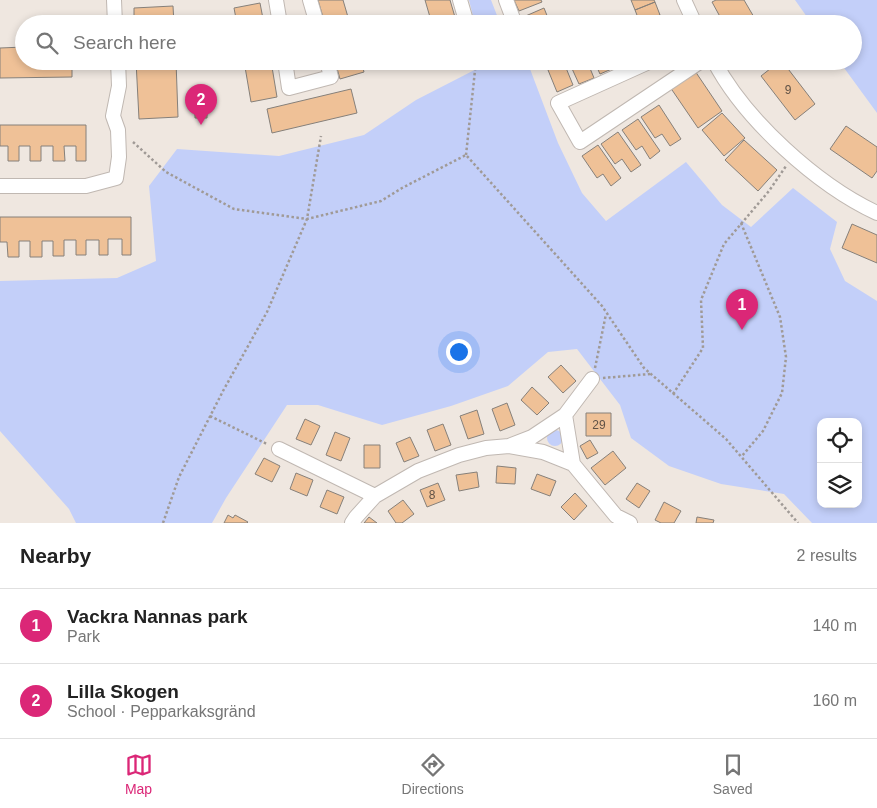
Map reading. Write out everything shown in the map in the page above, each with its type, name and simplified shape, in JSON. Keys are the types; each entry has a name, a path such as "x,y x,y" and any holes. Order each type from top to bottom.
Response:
{"street":[{"path":"114,0 115,15"},
{"path":"276,0 278,15"},
{"path":"310,0 314,15"},
{"path":"460,0 464,15"},
{"path":"506,0 512,15"},
{"path":"684,0 691,15"},
{"path":"0,186 86,186 116,178 119,157 118,130 113,116 119,86 118,70"},
{"path":"286,70 289,88 331,77 329,70"},
{"path":"631,70 558,103 580,142 688,70"},
{"path":"720,70 745,107 784,150 830,184 877,213"},
{"path":"509,446 532,437 565,415 592,379"},
{"path":"565,415 573,464"},
{"path":"352,523 375,496 418,472 459,455 486,448 509,446 543,452 573,464 616,516 630,523"},
{"path":"279,449 375,496"}],"path":[{"path":"475,70 466,155 606,313 644,368 726,439 798,523"},
{"path":"118,130 166,172 234,209 307,219 381,201 466,155"},
{"path":"163,523 179,477 266,312 307,219 321,136"},
{"path":"673,394 703,348 701,300 724,244 769,191 793,157"},
{"path":"741,223 780,317 786,358 782,393 763,431 742,457"},
{"path":"606,313 592,379 651,374"},
{"path":"210,416 279,449"}],"shaded area":[{"path":"469,0 491,0 497,15 473,15"},
{"path":"795,0 877,0 877,113 846,70 862,70 862,15 806,15"},
{"path":"474,70 530,70 558,143 582,193 606,221 686,162 722,205 751,227 793,188 837,222 830,249 845,281 877,301 877,523 812,523 784,494 721,484 669,466 631,438 620,405 577,349 548,352 508,386 451,406 382,425 318,405 287,405 226,498 212,523 76,523 69,509 0,431 0,281 117,278 156,261 149,186 177,149 279,156 364,135 416,100"},
{"path":"555,430 561,432 563,438 561,444 555,446 549,444 547,438 549,432"}],"building":[{"path":"318,0 343,0 347,15 322,15"},
{"path":"425,0 450,0 454,15 429,15"},
{"path":"514,0 541,0 542,2 519,11"},
{"path":"631,0 654,0 655,2 635,10"},
{"path":"716,0 744,0 753,15 719,15 712,2"},
{"path":"655,2 660,15 637,15 635,10"},
{"path":"260,3 262,15 235,15 234,8"},
{"path":"173,6 174,15 134,15 134,8"},
{"path":"544,8 547,15 528,15"},
{"path":"15,47 15,70 72,70 72,77 0,78 0,48"},
{"path":"136,70 176,70 178,117 139,119"},
{"path":"246,70 272,70 277,97 251,102"},
{"path":"338,70 363,70 364,72 340,79"},
{"path":"548,70 567,70 573,85 557,92"},
{"path":"573,70 591,70 594,78 579,84"},
{"path":"598,70 609,70 600,74"},
{"path":"769,70 789,70 815,104 795,120 761,76"},
{"path":"695,71 722,111 698,128 670,87"},
{"path":"351,89 357,113 272,133 267,109"},
{"path":"659,105 681,139 670,146 662,134 655,138 641,117"},
{"path":"195,106 207,106 207,118 195,118"},
{"path":"722,113 745,138 724,156 702,130"},
{"path":"638,119 660,151 650,159 642,146 636,150 622,130"},
{"path":"0,125 86,125 86,161 76,161 76,146 64,146 65,161 53,161 53,146 41,146 41,161 30,161 30,146 19,146 19,161 8,161 8,146 0,146"},
{"path":"846,126 877,147 877,171 872,178 830,149"},
{"path":"618,132 641,165 631,172 622,159 615,164 601,144"},
{"path":"744,140 777,170 758,191 725,160"},
{"path":"598,145 621,178 611,186 603,174 597,178 582,156"},
{"path":"0,217 131,217 131,255 122,255 122,239 108,239 108,255 99,255 99,240 86,240 86,255 76,255 76,240 64,240 64,256 53,256 53,241 42,241 42,257 30,257 30,241 19,241 19,257 8,257 7,242 0,242"},
{"path":"852,224 877,235 877,263 842,248"},
{"path":"561,365 576,381 563,393 548,377"},
{"path":"532,387 549,403 537,415 521,400"},
{"path":"507,403 515,425 500,431 492,409"},
{"path":"477,410 484,434 468,439 460,416"},
{"path":"586,413 611,413 611,436 586,436"},
{"path":"305,419 320,426 311,445 296,439"},
{"path":"443,424 451,445 435,451 427,430"},
{"path":"335,432 350,438 341,461 326,455"},
{"path":"410,437 419,456 404,462 396,443"},
{"path":"590,440 598,453 587,459 580,446"},
{"path":"364,445 380,445 380,468 364,468"},
{"path":"613,451 626,468 605,485 591,468"},
{"path":"264,458 280,466 272,482 255,474"},
{"path":"497,466 516,468 515,484 496,483"},
{"path":"477,472 479,487 459,491 456,475"},
{"path":"296,473 313,480 307,496 290,489"},
{"path":"537,474 556,481 550,496 531,489"},
{"path":"438,483 445,500 427,507 420,490"},
{"path":"637,483 650,491 639,508 626,499"},
{"path":"327,490 344,497 337,514 320,507"},
{"path":"575,493 587,506 574,520 561,507"},
{"path":"403,500 414,514 402,523 396,523 388,511"},
{"path":"664,502 681,511 674,523 661,523 655,520"},
{"path":"228,515 233,518 235,515 248,522 224,523"},
{"path":"369,517 377,523 364,523"},
{"path":"697,517 714,520 713,523 696,523"}],"place":[{"name":"Lilla Skogen","path":"201,125"},
{"name":"Vackra Nannas park","path":"742,330"}]}
